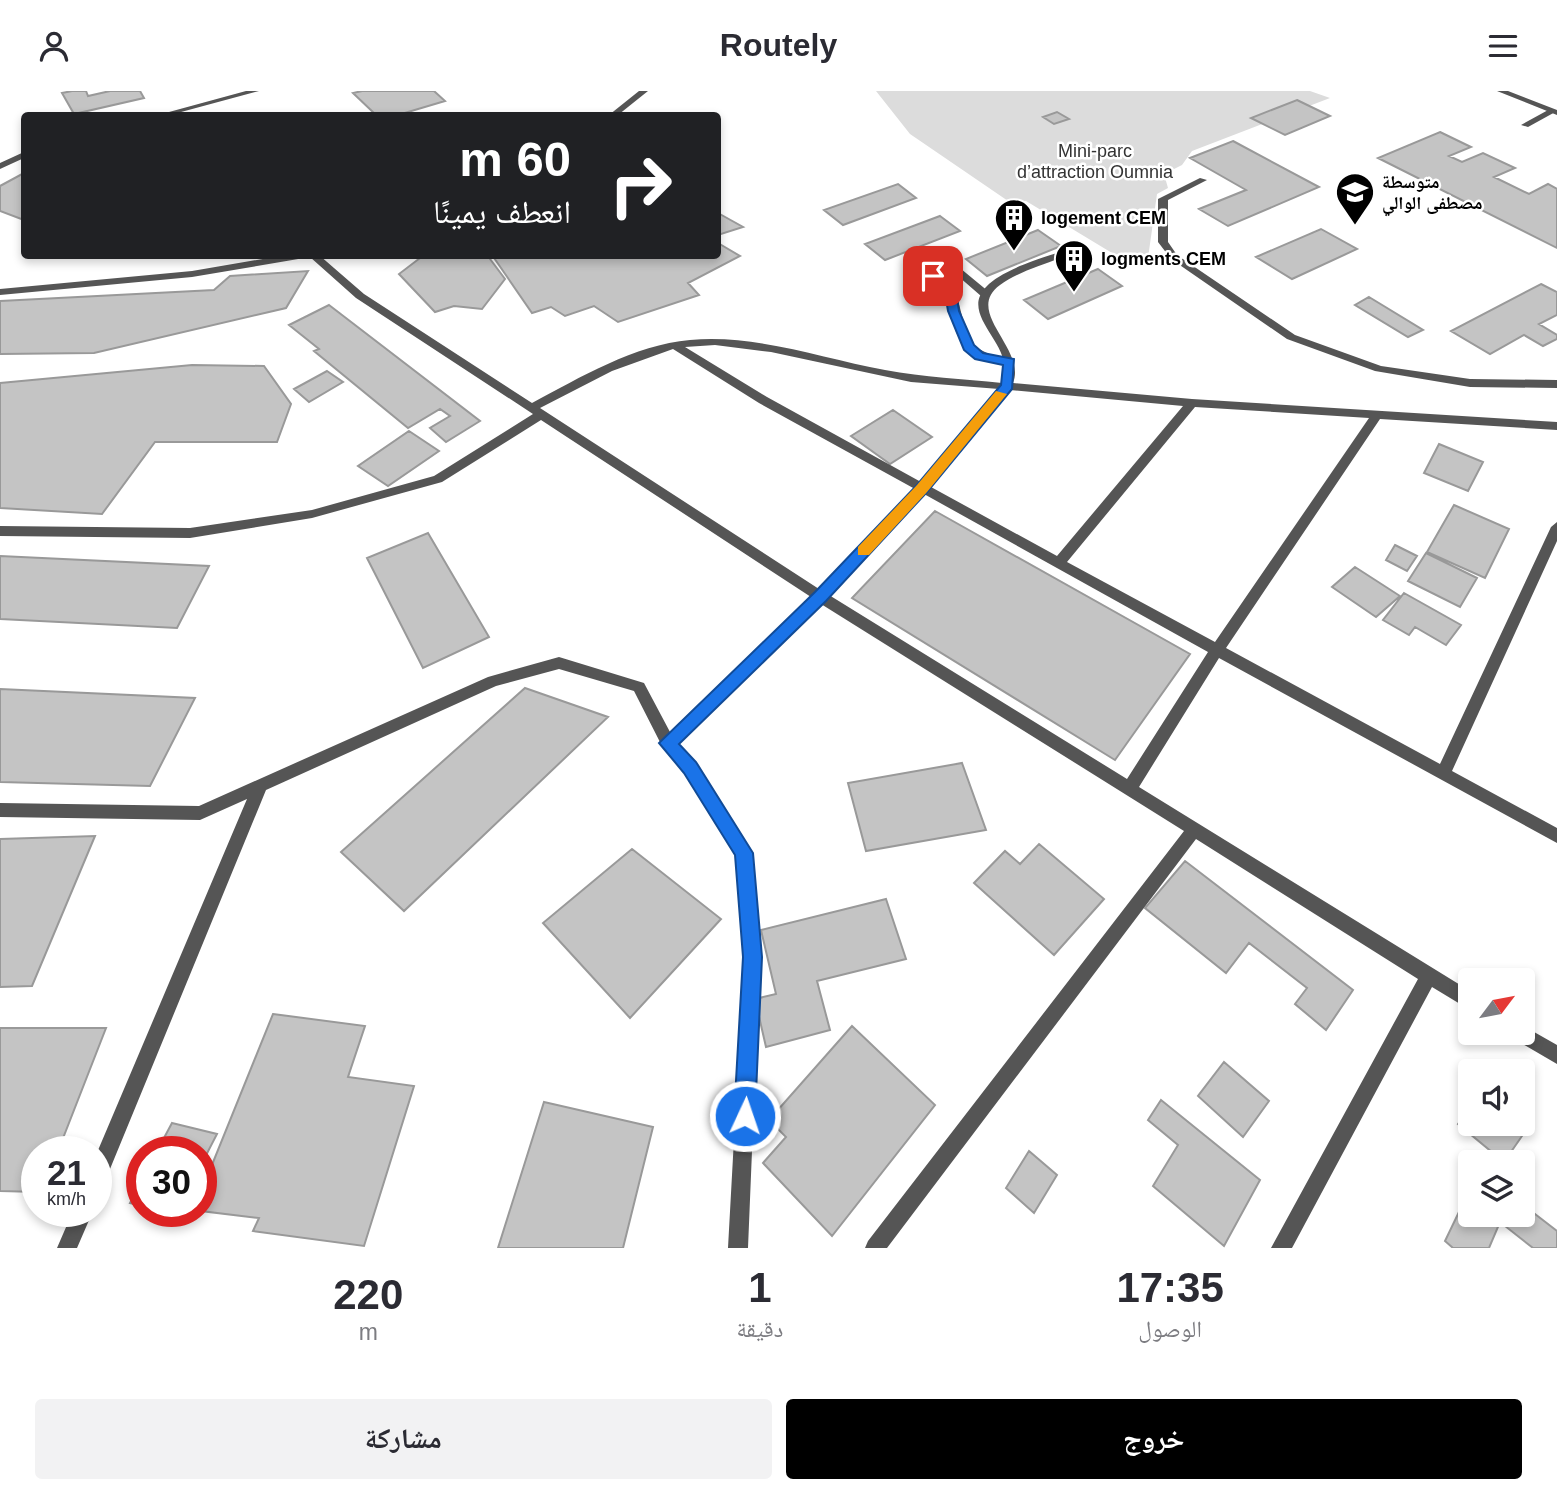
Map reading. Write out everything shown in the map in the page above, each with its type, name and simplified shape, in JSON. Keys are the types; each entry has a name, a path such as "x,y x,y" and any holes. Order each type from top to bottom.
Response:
{"street":[{"path":"174,112 255,91"},
{"path":"617,112 643,91"},
{"path":"1501,91 1555,112"},
{"path":"1525,125 1555,112"},
{"path":"0,166 21,156"},
{"path":"1203,180 1163,199 1163,242 1174,257 1292,337 1379,369 1470,383 1557,384"},
{"path":"668,743 820,597 922,488 1007,386 1009,362 982,312 985,294 998,282 1057,256"},
{"path":"0,292 192,275 283,259"},
{"path":"318,259 360,296 820,597 1458,994"},
{"path":"946,261 985,294"},
{"path":"919,264 951,292 953,311 968,347 979,357 1009,362"},
{"path":"0,531 190,533 312,514 438,479 535,411 599,373 676,346 700,343 761,348 866,372 1007,386 1192,403 1557,426"},
{"path":"676,346 763,400 1557,836"},
{"path":"1059,563 1192,403"},
{"path":"1129,789 1218,648 1378,413"},
{"path":"1444,773 1557,527"},
{"path":"0,810 200,813 493,681 559,663 639,687 668,743 690,768 744,853 752,957 738,1248"},
{"path":"112,1140 260,787"},
{"path":"875,1248 1194,830"},
{"path":"1281,1248 1429,976"},
{"path":"1535,1042 1557,1055"},
{"path":"67,1248 76,1227"}],"green space":[{"name":"Mini-parc d’attraction Oumnia","path":"876,91 1310,91 1330,98 1192,151 1182,165 1164,174 1168,188 1157,194 1148,258 1117,256 1026,201 1011,203 910,134"}],"building":[{"path":"86,91 88,96 110,91 140,91 144,98 73,112 62,93"},
{"path":"434,91 445,101 408,112 373,112 353,93"},
{"path":"1297,100 1330,116 1285,135 1251,118"},
{"path":"1057,112 1069,119 1054,124 1043,117"},
{"path":"1440,132 1471,147 1449,156 1462,162 1483,153 1515,168 1494,177 1529,194 1548,184 1557,189 1557,248 1378,158"},
{"path":"1233,141 1319,187 1228,226 1199,209 1246,190 1190,158"},
{"path":"21,175 21,219 0,211 0,186"},
{"path":"898,184 916,198 843,225 824,210"},
{"path":"721,215 743,227 721,234"},
{"path":"940,216 960,231 885,260 865,244"},
{"path":"1321,229 1357,249 1292,279 1256,257"},
{"name":"logement CEM","path":"1038,230 1061,246 987,276 966,259"},
{"path":"721,245 740,256 688,283 699,295 618,322 594,306 565,316 551,307 532,313 495,259 721,259"},
{"path":"419,259 490,259 505,279 482,309 454,306 435,312 399,274"},
{"name":"logments CEM","path":"1098,269 1122,286 1048,319 1024,300"},
{"path":"308,271 286,308 94,353 0,354 0,301 214,290 230,276"},
{"path":"1541,284 1557,292 1557,315 1539,324 1557,335 1557,339 1543,346 1524,335 1490,354 1451,331"},
{"path":"1369,297 1423,330 1408,337 1355,305"},
{"path":"329,305 480,421 446,442 430,428 450,416 440,409 408,428 314,351 319,349 289,325"},
{"path":"192,365 264,366 291,404 277,442 155,442 102,514 0,508 0,383"},
{"path":"327,371 343,382 309,402 294,389"},
{"path":"893,410 932,437 890,464 851,436"},
{"path":"409,431 439,451 388,486 358,466"},
{"path":"1439,444 1483,462 1468,491 1424,473"},
{"path":"1454,505 1509,529 1485,578 1427,552"},
{"path":"935,511 1190,654 1115,760 852,598"},
{"path":"428,533 489,637 423,668 367,558"},
{"path":"1395,545 1417,556 1407,571 1386,560"},
{"path":"1426,553 1477,578 1460,607 1408,581"},
{"path":"0,556 209,566 177,628 0,619"},
{"path":"1355,567 1400,596 1376,617 1332,587"},
{"path":"1404,593 1461,625 1446,645 1415,627 1409,635 1383,620"},
{"path":"525,688 608,717 404,911 341,852"},
{"path":"0,689 195,698 150,786 0,782"},
{"path":"962,763 986,830 866,851 848,783"},
{"path":"95,836 32,986 0,987 0,839"},
{"path":"1039,844 1104,899 1054,955 974,883 1005,851 1020,864"},
{"path":"632,849 721,919 630,1018 543,923"},
{"path":"1185,861 1353,990 1326,1030 1295,1004 1307,988 1249,943 1226,973 1145,908"},
{"path":"886,899 906,959 817,981 830,1030 766,1047 755,999 776,994 761,930"},
{"path":"273,1014 365,1026 348,1077 414,1086 364,1246 253,1231 259,1218 217,1213 217,1152"},
{"path":"852,1026 935,1105 832,1236 763,1163 786,1137 769,1120"},
{"path":"0,1028 106,1028 64,1136 21,1136 21,1192 0,1191"},
{"path":"1224,1062 1269,1101 1243,1137 1198,1096"},
{"path":"1161,1100 1260,1180 1224,1246 1153,1186 1178,1145 1148,1120"},
{"path":"544,1102 653,1127 623,1248 498,1248"},
{"path":"172,1123 217,1134 216,1136 165,1136"},
{"path":"1473,1136 1522,1136 1512,1150 1489,1150"},
{"path":"1029,1151 1057,1175 1034,1213 1006,1188"},
{"path":"1458,1214 1458,1227 1498,1227 1489,1248 1453,1248 1445,1241"},
{"path":"1535,1214 1557,1231 1557,1248 1533,1248 1506,1227 1535,1227"}],"slow traffic":[{"path":"863,551 922,488 1001,394"}],"place":[{"name":"متوسطة مصطفى الوالي","path":"1355,226"},
{"name":"logement CEM","path":"1014,252"},
{"name":"logments CEM","path":"1074,293"}],"route":[{"path":"745,1116 752,957 744,853 690,768 668,743 820,597 922,488 1007,386 1009,362 979,357 968,347 953,311 951,292 933,276"}]}
